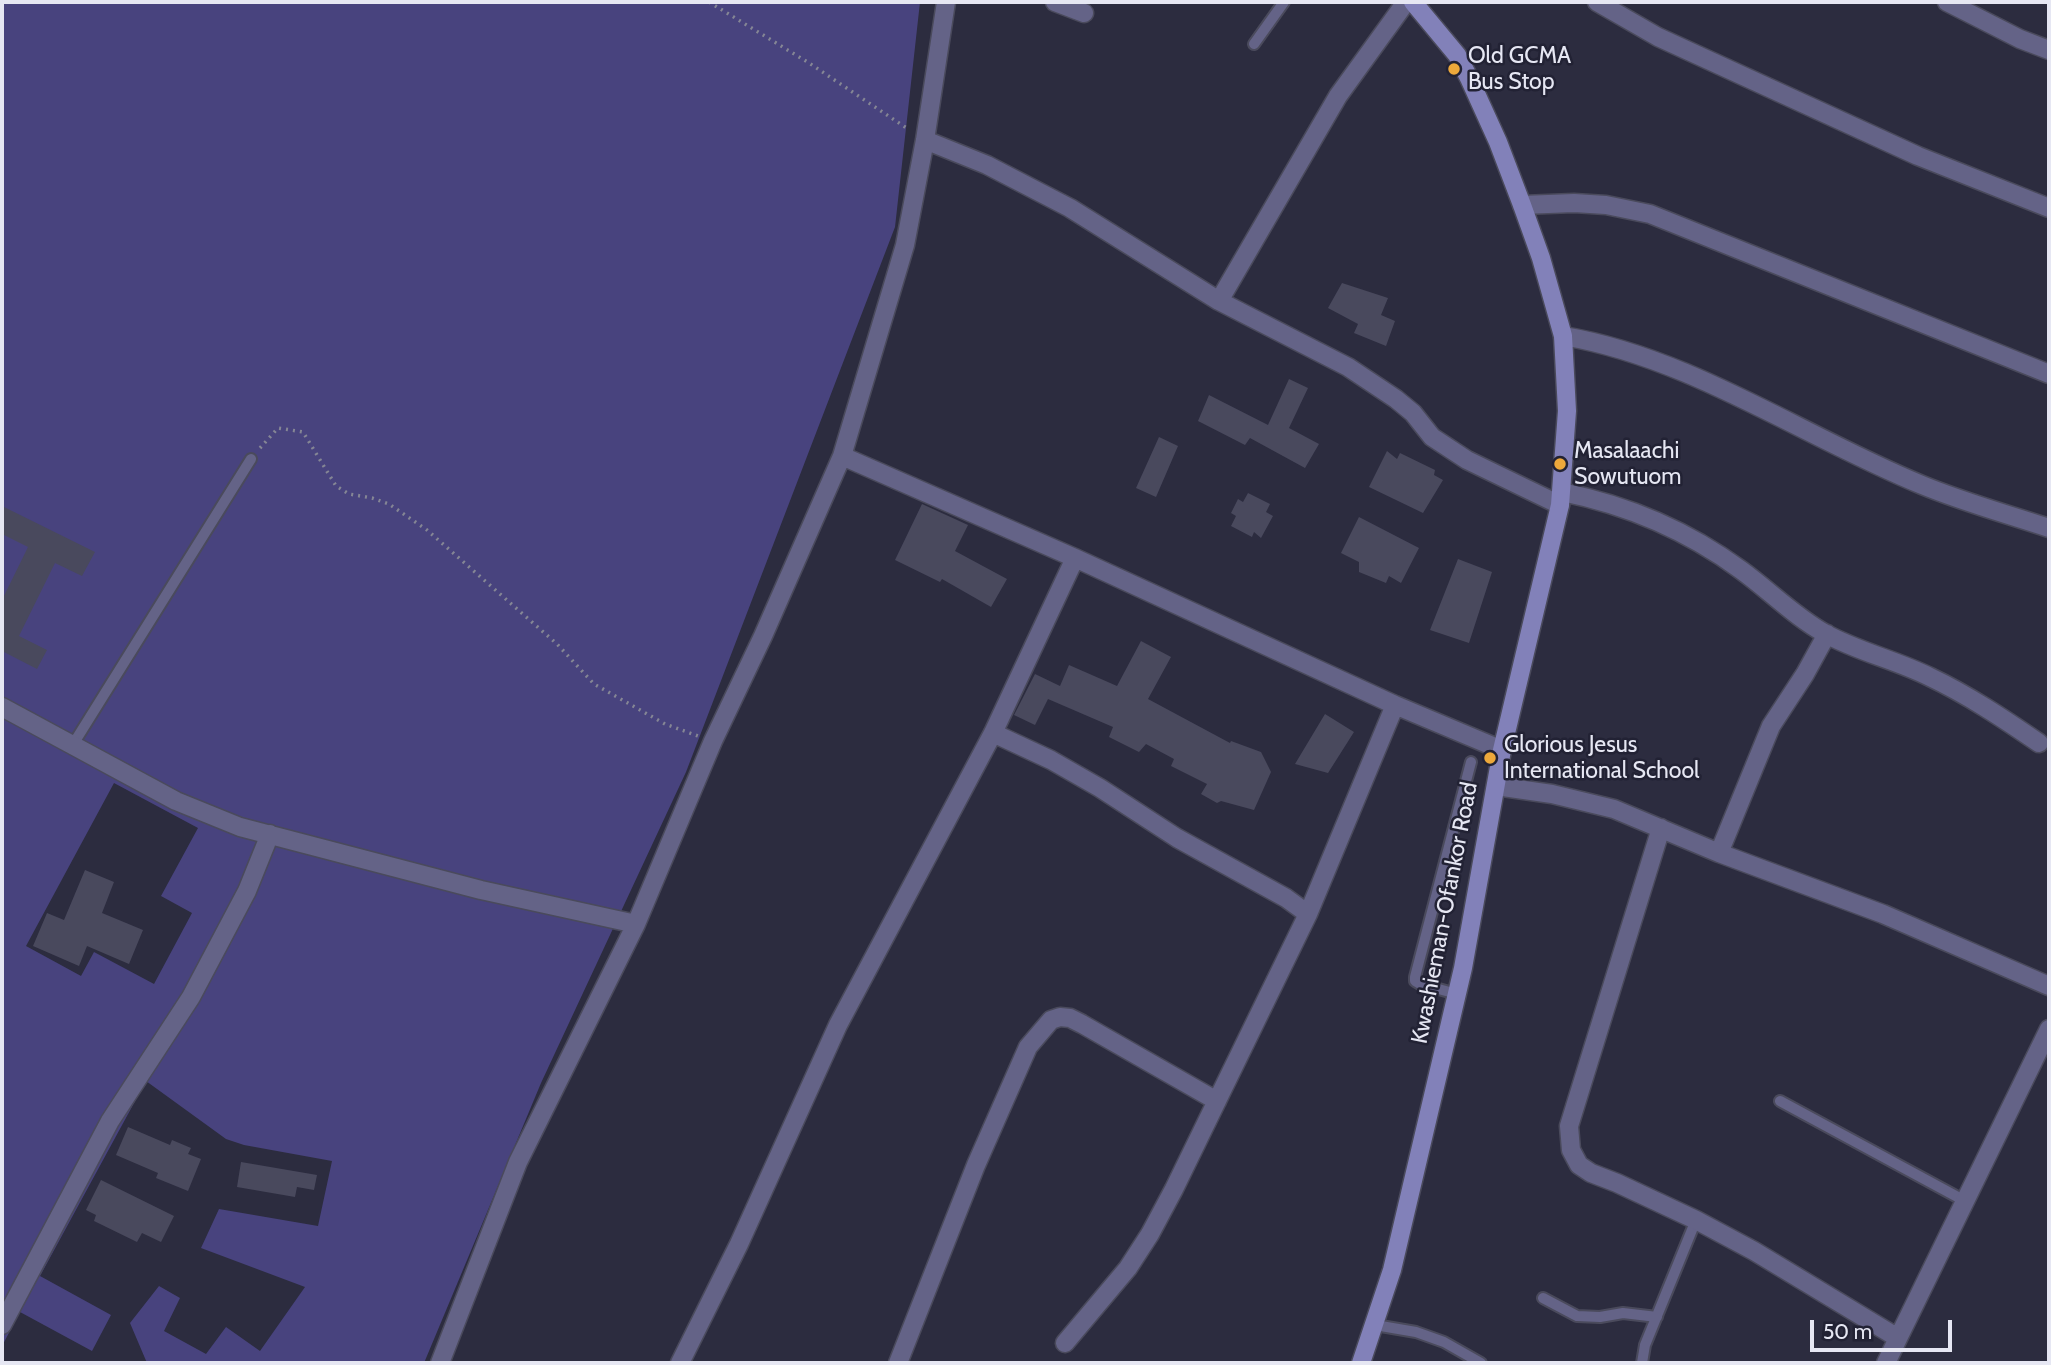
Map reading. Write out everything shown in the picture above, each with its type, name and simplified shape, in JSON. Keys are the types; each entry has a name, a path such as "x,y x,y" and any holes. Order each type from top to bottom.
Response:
{"main road":[{"name":"Kwashieman-Ofankor Road","path":"1361,1363 1392,1270 1457,994 1502,750 1561,498 1567,411 1563,336 1541,258 1522,205 1493,131 1457,55 1413,2"}],"street":[{"path":"440,1363 517,1162 636,924 713,741 842,456 905,245 946,2"},
{"path":"1055,2 1084,13"},
{"path":"1219,301 1338,96 1406,2"},
{"path":"1597,2 1658,37 1918,156 2049,208"},
{"path":"1947,2 2020,39 2049,50"},
{"path":"925,139 987,165 1070,208 1219,301 1348,367 1396,399 1432,437 1467,460 1561,498 1620,506 1678,530 1742,570 1780,603 1827,634 1929,677 2004,719 2039,743"},
{"path":"1522,205 1606,205 1650,214 2049,374"},
{"path":"1563,336 1594,341 1640,355 1685,373 1923,485 2049,528"},
{"path":"842,456 1075,558 1395,705 1502,750"},
{"path":"680,1363 739,1244 838,1025 993,733 1075,558"},
{"path":"1719,853 1771,726 1827,634"},
{"path":"1065,1343 1102,1301 1135,1257 1174,1189 1308,914 1395,705"},
{"path":"2,707 176,801 240,827 481,890 636,924"},
{"path":"993,733 1051,760 1100,788 1177,838 1286,898 1308,914"},
{"path":"1496,786 1565,797 1614,809 1719,853 1882,914 2049,986"},
{"path":"1661,828 1569,1126 1571,1150 1578,1164 1591,1173 1696,1220 1754,1251 1898,1338"},
{"path":"2,1325 110,1121 191,997 247,891 270,834"},
{"path":"898,1363 976,1165 1028,1047 1051,1020 1070,1018 1217,1101"},
{"path":"1886,1363 2049,1029"}],"lane":[{"path":"1254,44 1284,2"},
{"path":"72,746 251,459"},
{"path":"1457,994 1420,984 1415,981 1415,977 1471,762"},
{"path":"1780,1101 1965,1201"},
{"path":"1642,1363 1645,1345 1696,1220"},
{"path":"1544,1298 1577,1316 1600,1317 1623,1313 1657,1317"},
{"path":"1375,1325 1416,1332 1444,1342 1460,1358 1481,1363"}],"path":[{"path":"709,2 925,139"},
{"path":"251,459 278,428 303,432 336,486 349,494 389,504 427,530 557,644 594,684 665,724 713,741"}],"shaded area":[{"path":"2,2 920,2 895,227 686,772 541,1083 424,1363 147,1363 130,1323 159,1286 180,1298 164,1331 206,1354 226,1327 260,1351 305,1287 201,1248 219,1209 318,1226 332,1161 244,1145 226,1139 146,1081 40,1276 111,1315 92,1351 20,1312 2,1346","holes":["114,783 198,828 161,896 192,913 154,984 94,952 81,976 26,946"]}],"building":[{"path":"1342,283 1388,298 1381,315 1395,321 1386,346 1354,333 1358,324 1328,308"},
{"path":"1289,379 1308,388 1289,428 1319,444 1305,468 1250,438 1245,445 1198,421 1209,395 1268,425"},
{"path":"1159,437 1178,446 1156,497 1136,488"},
{"path":"1387,451 1397,459 1400,453 1435,470 1434,475 1443,480 1423,513 1369,487"},
{"path":"1248,493 1270,504 1266,512 1273,516 1261,538 1254,532 1252,537 1231,526 1236,516 1231,513 1238,499 1243,502"},
{"path":"922,504 968,525 955,551 1007,579 991,607 942,579 940,582 895,560"},
{"path":"2,506 95,552 82,576 55,563 19,636 47,650 37,669 2,651 2,600 28,547 2,534"},
{"path":"1359,517 1419,548 1401,583 1389,576 1386,583 1359,572 1359,562 1341,553"},
{"path":"1458,559 1492,572 1469,643 1430,630"},
{"path":"1141,641 1171,657 1148,699 1230,743 1231,741 1261,752 1271,772 1254,810 1221,801 1217,803 1201,794 1207,784 1171,766 1174,759 1146,744 1139,752 1109,737 1113,727 1048,699 1035,725 1014,715 1035,674 1060,686 1069,665 1117,686"},
{"path":"1325,714 1354,732 1328,773 1295,764"},
{"path":"85,870 114,882 102,913 143,930 129,964 87,946 79,966 33,946 47,913 64,920"},
{"path":"128,1127 170,1145 172,1140 191,1148 188,1154 201,1159 188,1191 156,1178 158,1173 116,1155"},
{"path":"241,1162 317,1175 314,1190 297,1187 295,1197 237,1187"},
{"path":"101,1180 174,1216 161,1242 142,1233 137,1242 94,1221 96,1215 86,1210"}],"place":[{"name":"Old GCMA Bus Stop","path":"1454,69"},
{"name":"Masalaachi Sowutuom","path":"1560,464"},
{"name":"Glorious Jesus International School","path":"1490,758"}]}
